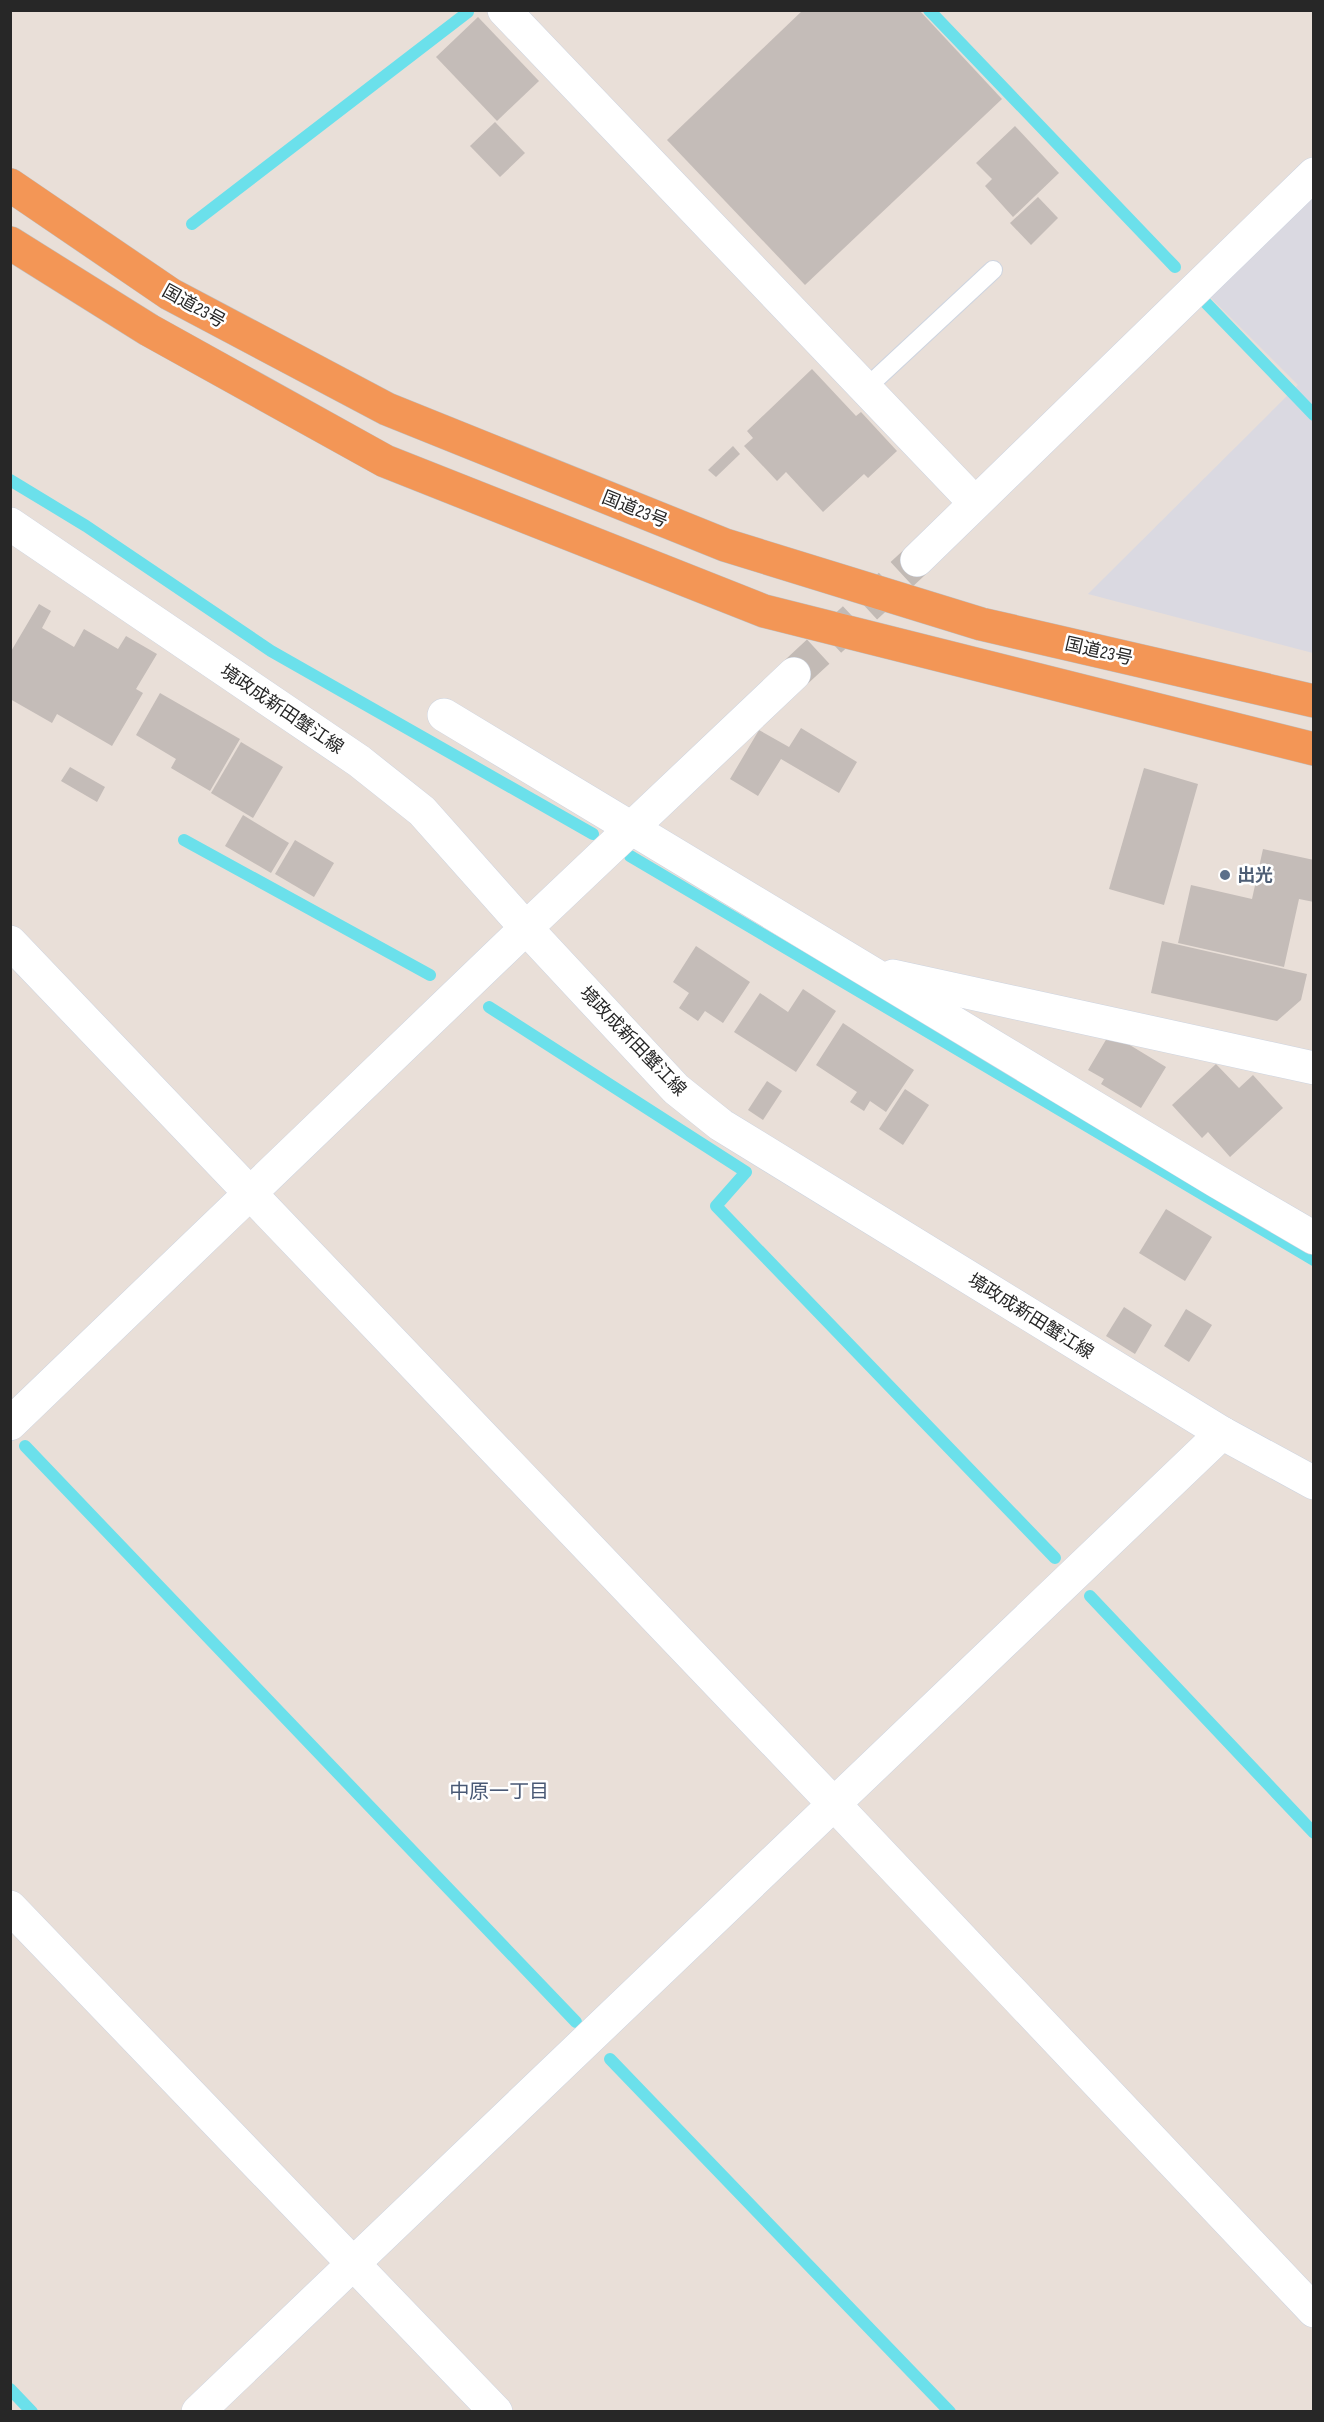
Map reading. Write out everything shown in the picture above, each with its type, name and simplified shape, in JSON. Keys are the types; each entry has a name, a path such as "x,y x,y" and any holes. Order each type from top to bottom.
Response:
{"highway":[{"name":"国道23号","path":"10,185 170,294 387,409 725,545 981,624 1314,701"},
{"path":"10,243 150,330 386,461 764,611 1314,749"}],"street":[{"path":"504,10 975,504"},
{"path":"916,560 1314,174"},
{"name":"境政成新田蟹江線","path":"10,524 359,761 422,811 526,928 676,1089 721,1125 1222,1432 1314,1483"},
{"path":"10,1424 794,674"},
{"path":"444,715 1314,1238"},
{"path":"10,942 833,1803 1314,2311"},
{"path":"868,970 1314,1068"},
{"path":"198,2412 1222,1432"},
{"path":"10,1907 355,2262 496,2412"}],"lane":[{"path":"865,389 993,270"}],"shaded area":[{"path":"1313,198 1313,653 1088,594 1298,385 1210,297"}],"building":[{"path":"803,10 919,10 1002,99 805,285 667,140"},
{"path":"478,17 539,81 497,121 436,57"},
{"path":"495,122 525,153 500,177 470,146"},
{"path":"1015,126 1059,173 1013,217 985,186 992,179 976,163"},
{"path":"1038,197 1058,218 1031,245 1010,223"},
{"path":"812,369 856,416 861,412 897,451 868,478 864,474 823,512 786,472 777,481 744,446 753,438 747,431"},
{"path":"733,446 740,454 716,477 708,470"},
{"path":"39,604 51,611 42,628 74,647 84,629 118,649 126,636 157,654 136,689 143,693 112,746 57,714 52,723 10,699 10,653"},
{"path":"160,693 240,739 210,791 171,768 176,759 136,735"},
{"path":"801,728 857,762 839,793 781,759 758,796 730,779 759,730 789,747"},
{"path":"241,742 283,767 253,818 211,793"},
{"path":"70,767 105,787 97,802 61,781"},
{"path":"1144,768 1198,784 1164,905 1109,889"},
{"path":"243,815 289,843 271,873 225,846"},
{"path":"295,840 334,863 314,897 275,874"},
{"path":"1263,849 1314,860 1314,902 1299,899 1284,967 1178,943 1191,885 1252,899"},
{"path":"1162,941 1307,974 1301,1000 1277,1021 1151,993"},
{"path":"696,946 750,982 723,1023 705,1011 698,1021 679,1008 689,993 673,982"},
{"path":"803,989 836,1011 796,1072 734,1032 760,993 788,1012"},
{"path":"843,1023 914,1070 886,1112 870,1101 864,1111 850,1102 857,1092 816,1065"},
{"path":"1110,1033 1166,1067 1141,1108 1101,1084 1104,1079 1088,1070"},
{"path":"1216,1064 1239,1088 1253,1075 1283,1108 1230,1157 1208,1132 1202,1138 1172,1105"},
{"path":"767,1081 782,1091 763,1120 748,1110"},
{"path":"905,1089 929,1105 903,1145 879,1129"},
{"path":"1166,1209 1212,1237 1185,1281 1139,1253"},
{"path":"1124,1307 1152,1325 1135,1354 1106,1336"},
{"path":"1186,1309 1212,1325 1189,1362 1164,1346"}],"waterway":[{"path":"929,10 1175,267"},
{"path":"192,224 468,12"},
{"path":"1206,303 1314,415"},
{"path":"10,480 86,526 271,651 593,834"},
{"path":"184,840 430,975"},
{"path":"630,856 1314,1260"},
{"path":"489,1007 746,1172 716,1206 1055,1558"},
{"path":"25,1446 576,2022"},
{"path":"1090,1596 1314,1833"},
{"path":"610,2059 950,2412"},
{"path":"10,2389 32,2412"}],"tunnel":[{"path":"794,674 917,560"}],"place":[{"name":"出光","path":"1225,875"}],"district":[{"name":"中原一丁目","path":"499,1791"}]}
